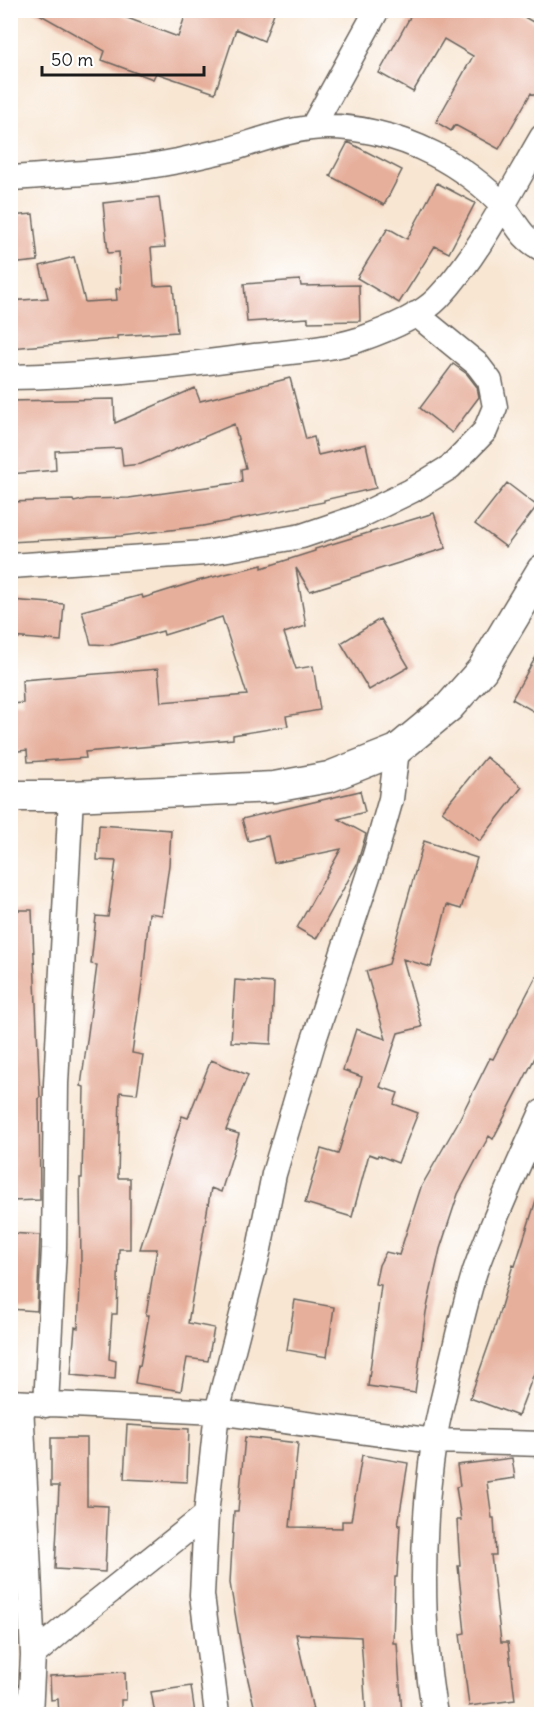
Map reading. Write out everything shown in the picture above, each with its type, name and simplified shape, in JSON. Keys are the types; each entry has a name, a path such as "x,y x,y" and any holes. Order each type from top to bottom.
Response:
{"street":[{"path":"312,128 377,10"},
{"path":"10,178 108,170 176,161 231,149 280,134 312,128 339,128 375,133 407,141 437,155 473,179 502,206 520,233 532,244 542,249"},
{"path":"10,377 77,376 122,372 306,350 357,340 404,322 437,299 465,264 542,137"},
{"path":"10,566 205,553 302,536 358,517 411,491 450,466 485,431 495,407 490,381 477,364 416,314"},
{"path":"10,796 71,796 274,787 329,777 398,750 449,707 482,670 542,570"},
{"path":"217,1714 202,1595 206,1515 217,1412 259,1249 274,1174 313,1043 375,855 391,800 398,750"},
{"path":"46,1405 54,1249 56,1084 71,796"},
{"path":"435,1714 425,1616 427,1494 434,1441 463,1311 475,1271 542,1112"},
{"path":"30,1714 33,1655 16,1402 217,1412 434,1441 542,1444"},
{"path":"33,1655 206,1515"}],"building":[{"path":"32,10 106,10 178,37 187,10 275,10 264,41 236,29 215,93 156,73 153,79 102,60 105,51"},
{"path":"414,10 512,10 542,27 542,84 535,96 531,93 499,149 455,125 451,131 436,122 473,56 444,39 413,92 379,73"},
{"path":"348,142 402,170 384,205 330,176"},
{"path":"437,183 475,203 449,253 435,246 399,303 357,278 388,228 407,239"},
{"path":"159,197 165,247 151,248 154,286 173,285 177,332 10,348 10,301 48,298 40,266 74,257 85,302 117,300 116,289 121,289 119,252 108,253 103,203"},
{"path":"33,214 38,261 10,264 10,216"},
{"path":"300,280 301,286 359,285 360,321 308,322 308,318 247,322 244,284"},
{"path":"453,364 467,374 477,387 479,397 452,433 420,408"},
{"path":"290,378 306,439 314,437 318,455 366,444 376,488 324,500 324,502 203,526 121,536 10,542 10,502 73,500 74,502 87,499 129,498 242,482 241,469 246,468 234,424 141,464 123,466 121,448 55,451 56,470 10,474 10,401 114,399 115,423 195,388 200,401"},
{"path":"507,483 537,506 506,547 475,524"},
{"path":"434,513 446,548 310,591 296,568 306,626 284,633 296,669 313,666 320,710 286,716 288,726 233,735 233,739 85,752 86,758 28,762 27,750 10,752 10,704 23,703 22,680 158,669 161,702 247,695 222,617 164,635 163,631 112,645 91,644 82,611 142,595 143,598 197,581 262,565 262,568 315,551 315,549"},
{"path":"10,600 64,604 61,641 10,637"},
{"path":"380,619 409,667 369,690 341,643"},
{"path":"542,646 542,716 512,699"},
{"path":"486,757 522,787 480,841 442,811"},
{"path":"360,791 365,812 338,819 366,834 361,851 357,864 316,939 297,928 341,849 274,863 268,836 248,841 242,819"},
{"path":"99,825 171,830 162,915 149,913 132,1053 143,1055 137,1094 120,1092 118,1178 130,1178 130,1249 119,1249 117,1314 112,1314 109,1359 116,1361 115,1379 71,1375 75,1327 78,1328 81,1266 80,1178 82,1178 84,1087 81,1086 97,965 91,964 96,916 108,917 116,861 97,860"},
{"path":"424,841 477,858 461,909 447,905 431,967 403,959 422,1027 398,1033 380,1087 398,1093 394,1104 418,1113 398,1163 369,1154 352,1217 305,1203 321,1149 338,1154 362,1077 343,1070 356,1029 386,1039 366,971 389,964"},
{"path":"10,910 32,910 40,1098 40,1200 10,1201"},
{"path":"542,965 542,1044 493,1139 489,1136 458,1194 440,1249 426,1312 415,1393 368,1386 381,1285 375,1284 379,1265 386,1252 399,1255 421,1187 457,1124 490,1058 493,1059"},
{"path":"235,980 274,983 271,1044 231,1042"},
{"path":"211,1060 248,1075 226,1130 239,1134 221,1192 211,1188 188,1323 214,1328 208,1361 187,1358 181,1391 135,1383 149,1315 146,1315 157,1249 140,1249 182,1116 188,1118"},
{"path":"538,1194 542,1195 542,1352 518,1416 470,1398"},
{"path":"10,1233 40,1235 37,1311 10,1309"},
{"path":"295,1300 334,1307 327,1357 287,1350"},
{"path":"127,1425 189,1429 187,1482 124,1479"},
{"path":"245,1437 298,1443 290,1527 342,1528 342,1521 351,1521 362,1455 408,1463 398,1525 400,1525 397,1577 395,1577 393,1643 397,1643 402,1714 366,1714 361,1637 296,1634 313,1710 292,1714 256,1714 242,1654 230,1583 234,1511 238,1511"},
{"path":"51,1438 87,1438 87,1505 108,1506 105,1572 55,1569 59,1486 51,1486"},
{"path":"512,1458 515,1478 487,1482 492,1518 494,1518 496,1555 491,1555 501,1642 508,1642 515,1700 469,1706 460,1634 465,1633 458,1566 460,1566 457,1520 461,1520 456,1487 460,1486 457,1465"},
{"path":"125,1672 126,1700 121,1700 121,1714 59,1714 58,1699 51,1700 50,1676"},
{"path":"191,1686 195,1714 155,1714 151,1692"}]}
